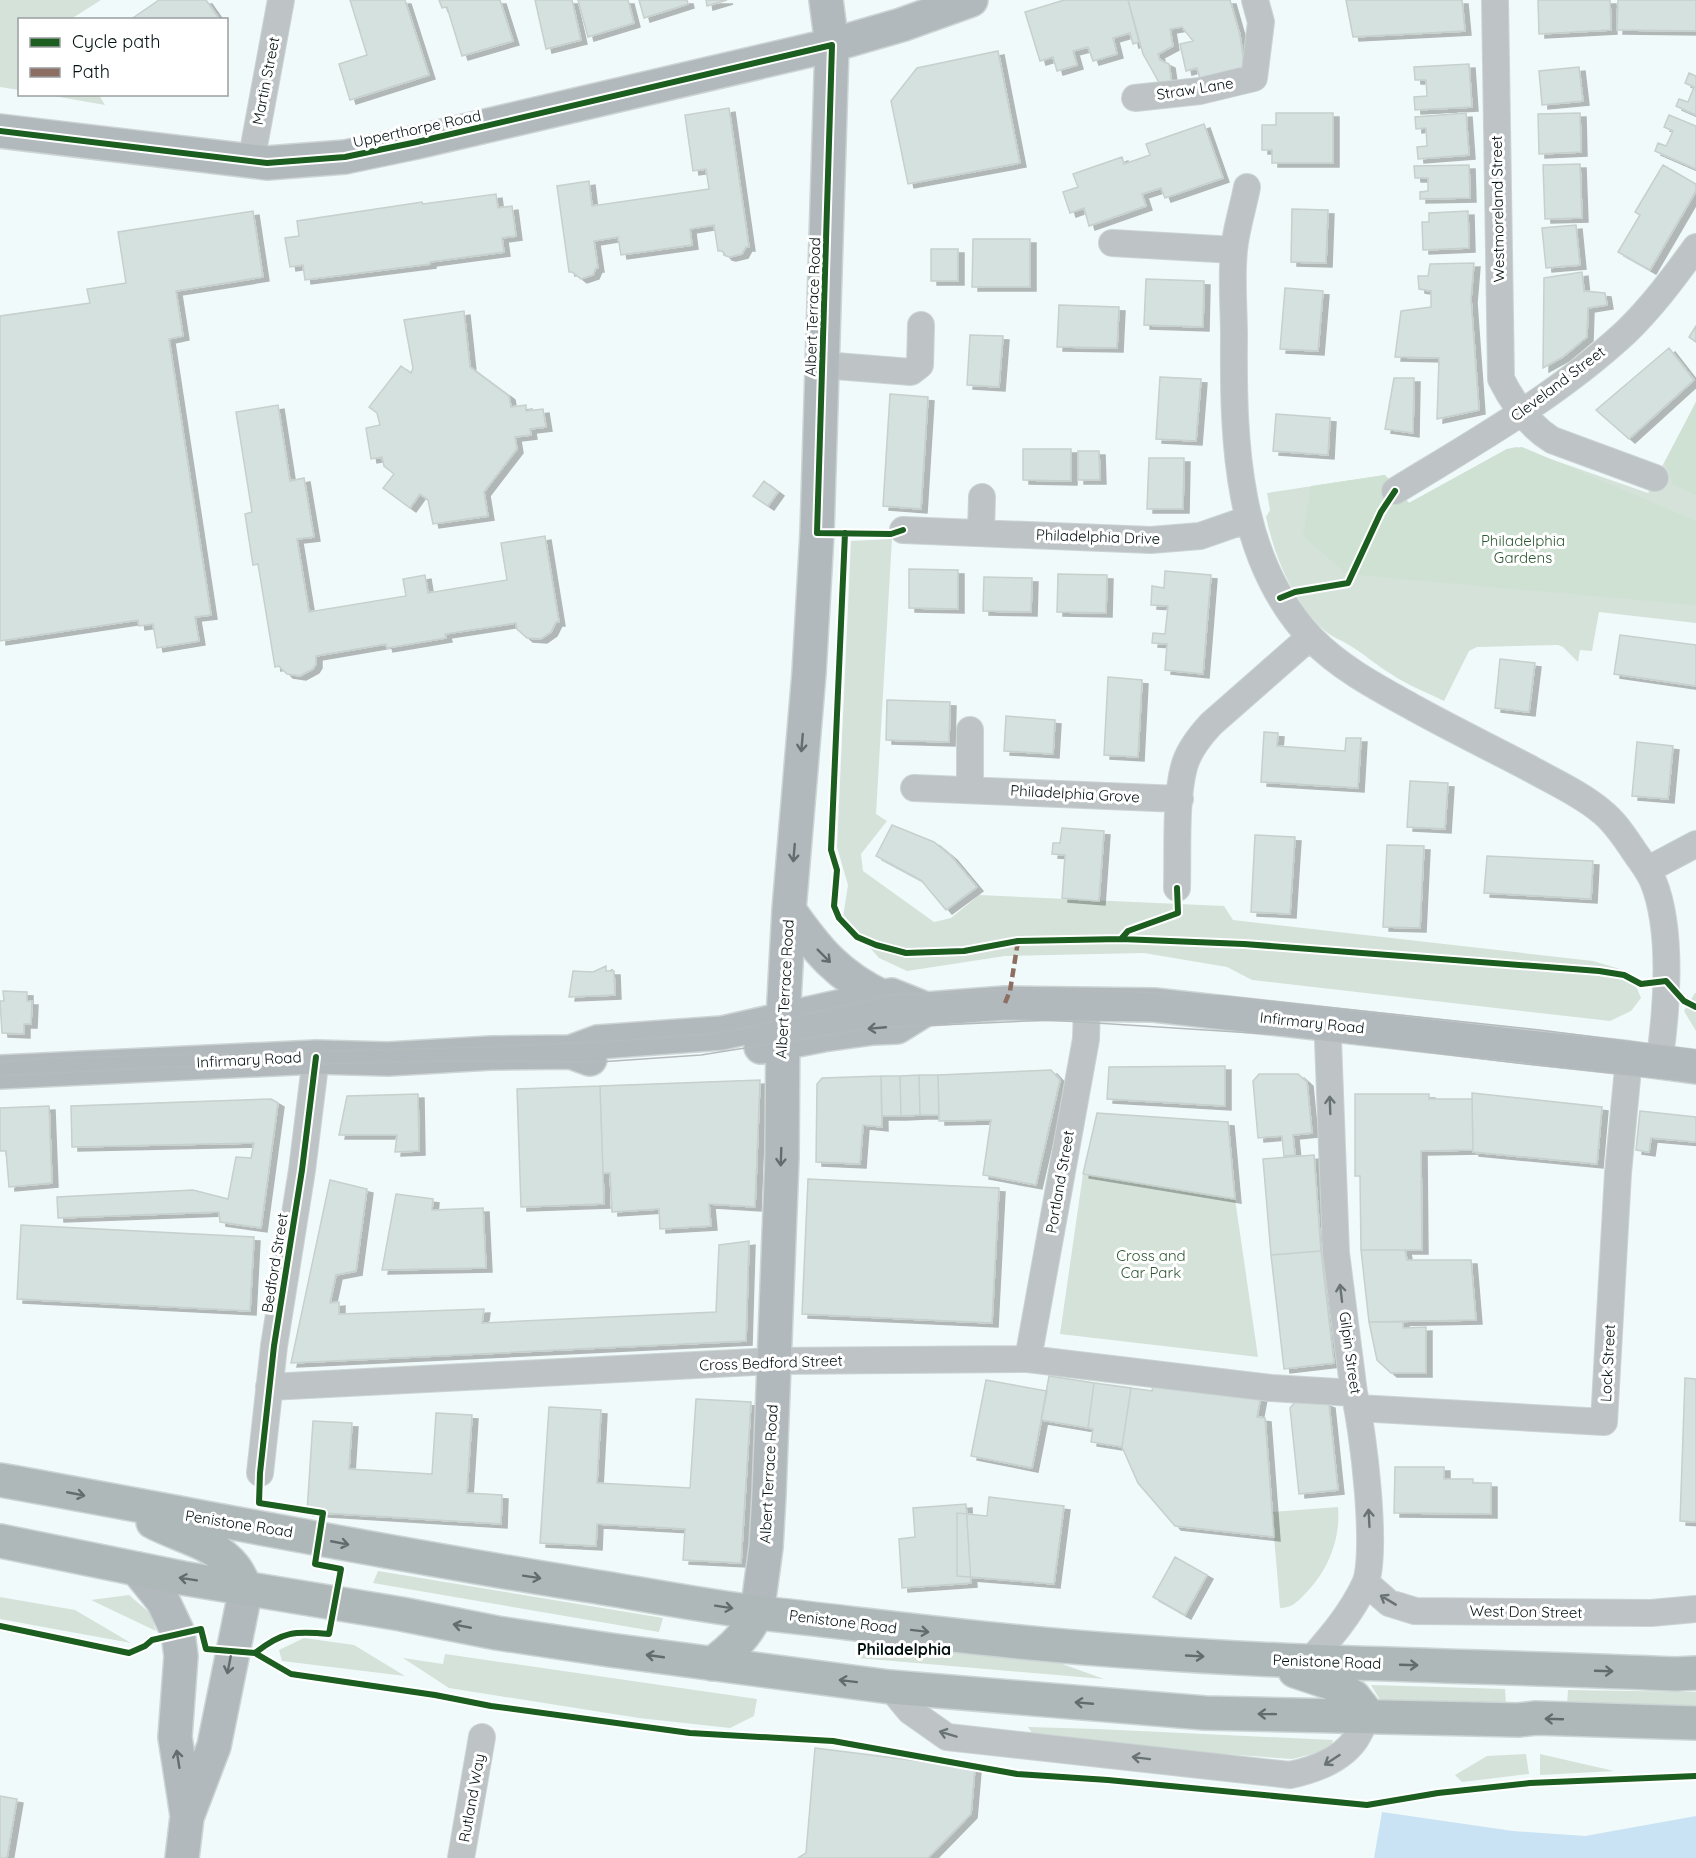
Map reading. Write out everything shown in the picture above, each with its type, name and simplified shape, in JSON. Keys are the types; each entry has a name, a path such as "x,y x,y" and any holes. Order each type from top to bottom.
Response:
{"highway":[{"name":"Penistone Road","path":"0,1480 245,1526 296,1533 452,1564 757,1612 1137,1652 1309,1662 1696,1673"},
{"path":"117,1503 223,1556 235,1567 246,1588"},
{"path":"0,1541 182,1578 401,1614 497,1633 890,1687 1205,1713 1696,1723"},
{"path":"712,1664 749,1630 757,1612"},
{"path":"1264,1660 1331,1683 1354,1697 1368,1715"}],"street":[{"name":"Martin Street","path":"251,162 281,0"},
{"name":"Albert Terrace Road","path":"757,1612 767,1536 775,1361 782,1146 782,1031 817,533 832,45 826,0"},
{"name":"Upperthorpe Road","path":"0,131 251,162 267,163 345,157 832,45 901,25 971,0"},
{"name":"Straw Lane","path":"1135,98 1200,91 1254,78 1261,21 1255,0"},
{"name":"Westmoreland Street","path":"1495,0 1501,379 1511,399 1536,430 1552,440 1655,478"},
{"path":"1247,187 1234,250 1234,384 1242,494 1266,571 1280,598 1310,637 1322,649 1356,674 1389,694 1551,780 1601,811 1621,832 1653,881 1662,912 1666,941 1664,1002 1644,1060"},
{"path":"1112,243 1234,250"},
{"name":"Cleveland Street","path":"1395,491 1522,412 1578,373 1627,331 1662,293 1696,247"},
{"name":"Albert Terrace Road","path":"823,365 910,372 921,365 921,325"},
{"path":"981,532 982,496"},
{"name":"Philadelphia Drive","path":"903,530 1151,540 1200,536 1249,519"},
{"path":"1177,888 1180,799 1184,766 1198,738 1226,710 1310,637"},
{"path":"970,730 970,789"},
{"name":"Philadelphia Grove","path":"914,788 1180,799"},
{"path":"1647,870 1696,844"},
{"path":"789,910 815,948 832,964 862,987 883,997"},
{"name":"Infirmary Road","path":"782,1031 891,995 926,1009 1005,1003 1154,1005 1696,1067"},
{"name":"Portland Street","path":"1028,1359 1086,1039 1087,1004"},
{"name":"Infirmary Road","path":"0,1072 316,1057 388,1059 460,1054 571,1052 598,1042 722,1033 782,1031 823,1035 897,1027 926,1009"},
{"name":"Gilpin Street","path":"1309,1662 1341,1624 1366,1583 1370,1556 1370,1534 1356,1400 1336,1253 1328,1051 1329,1024"},
{"name":"Bedford Street","path":"260,1473 269,1387 302,1170 316,1057"},
{"name":"Lock Street","path":"1356,1400 1604,1422 1618,1173 1644,1060"},
{"name":"Cross Bedford Street","path":"269,1387 775,1361 1028,1359 1356,1400"},
{"path":"137,1569 163,1601 178,1633 181,1656 175,1737 187,1817"},
{"name":"West Don Street","path":"1366,1583 1389,1603 1415,1611 1651,1613 1696,1609"},
{"path":"182,1858 187,1817 214,1746 238,1618 246,1588"},
{"path":"890,1687 910,1711 947,1737 1290,1775 1309,1772 1334,1760 1354,1742 1368,1715"},
{"name":"Rutland Way","path":"461,1858 482,1737"}],"green space":[{"path":"0,0 101,0 73,18 18,18 18,90 0,87"},
{"path":"54,96 100,96 105,105"},
{"name":"Philadelphia Gardens","path":"1696,402 1696,623 1599,612 1592,651 1580,650 1578,662 1558,645 1477,647 1469,651 1444,701 1397,678 1325,631 1304,607 1280,563 1266,517 1270,510 1267,493 1385,475 1409,503 1507,449 1516,447 1648,493"},
{"path":"1696,402 1696,495 1673,484 1665,462"},
{"path":"1522,447 1696,521 1696,605 1347,574 1303,536 1311,486 1385,475 1409,503 1507,449"},
{"path":"892,539 876,814 887,821 861,854 863,871 934,922 951,918 979,895 1224,906 1233,920 1593,961 1630,972 1641,998 1631,1011 1610,1021 1252,980 1227,967 1144,953 1005,956 907,971 879,958 843,917 848,885 837,847 851,541"},
{"path":"1696,993 1696,1031 1684,1011"},
{"name":"Cross and Car Park","path":"1083,1174 1235,1199 1258,1357 1060,1334"},
{"path":"1338,1507 1335,1544 1319,1577 1298,1601 1280,1608 1272,1512"},
{"path":"378,1571 663,1618 659,1632 373,1583"},
{"path":"129,1595 150,1613 156,1631 91,1600"},
{"path":"0,1597 75,1610 131,1643 0,1619"},
{"path":"304,1638 354,1645 405,1676 282,1661 279,1650"},
{"path":"858,1641 1054,1661 1104,1679 858,1658"},
{"path":"445,1654 757,1699 754,1716 730,1728 639,1718 449,1688 403,1658 443,1664"},
{"path":"1371,1685 1505,1689 1506,1704 1380,1700"},
{"path":"1568,1690 1696,1692 1696,1709 1567,1706"},
{"path":"1028,1727 1333,1740 1329,1750 1292,1759 1210,1753 1032,1733"},
{"path":"1526,1754 1529,1774 1462,1782 1455,1775 1487,1756"},
{"path":"1540,1754 1614,1771 1540,1775"}],"water":[{"path":"1382,1812 1513,1831 1585,1836 1696,1816 1696,1858 1374,1858"}],"building":[{"path":"159,0 206,0 219,18 133,18"},
{"path":"350,0 405,0 429,75 350,100 339,64 367,55"},
{"path":"439,0 500,0 513,41 462,56 447,7 442,8"},
{"path":"535,0 572,0 581,40 546,49"},
{"path":"578,0 628,0 634,23 588,37"},
{"path":"639,0 687,0 688,4 644,18"},
{"path":"706,0 727,0 707,6"},
{"path":"1064,0 1128,0 1139,42 1133,44 1130,33 1113,38 1117,54 1093,61 1088,47 1073,51 1077,65 1057,71 1053,57 1040,61 1025,12"},
{"path":"1128,0 1230,0 1240,35 1245,71 1200,79 1197,68 1186,71 1180,44 1193,41 1182,27 1170,29 1173,46 1158,54 1160,60 1169,64 1172,84 1161,86 1143,54"},
{"path":"1346,0 1462,0 1465,31 1353,37"},
{"path":"1538,0 1610,0 1611,30 1539,34"},
{"path":"1618,0 1696,0 1696,31 1617,30"},
{"path":"998,51 1020,163 908,184 891,101 917,68"},
{"path":"1469,64 1472,107 1415,110 1414,97 1427,96 1426,80 1415,80 1414,67"},
{"path":"1579,67 1583,101 1542,105 1539,71"},
{"path":"1689,73 1696,76 1696,115 1676,106 1679,99 1688,102 1694,87 1685,83"},
{"path":"729,108 749,247 746,247 742,254 730,257 718,251 714,225 690,229 692,245 621,255 618,237 594,241 598,268 593,275 581,279 569,272 557,186 589,181 592,206 709,189 706,169 693,171 685,115"},
{"path":"1276,113 1333,113 1333,163 1272,163 1272,150 1262,150 1262,125 1276,125"},
{"path":"1466,113 1469,155 1418,159 1417,147 1427,146 1426,128 1416,129 1415,117"},
{"path":"1580,113 1581,152 1539,154 1538,114"},
{"path":"1669,115 1696,126 1696,169 1655,151 1658,143 1666,146 1673,131 1664,127"},
{"path":"1204,124 1223,178 1165,198 1161,188 1142,194 1146,206 1089,226 1084,208 1070,213 1063,192 1078,187 1073,174 1122,157 1124,164 1150,155 1146,144"},
{"path":"1580,164 1582,218 1545,219 1543,165"},
{"path":"1469,165 1470,198 1420,199 1420,192 1428,191 1428,178 1415,178 1414,166"},
{"path":"1663,165 1696,184 1696,191 1650,270 1618,252 1640,215 1635,212"},
{"path":"496,194 498,208 512,206 516,236 502,238 504,252 305,280 303,265 290,267 285,238 299,236 297,221 422,202 423,204"},
{"path":"1292,209 1328,210 1326,263 1291,262"},
{"path":"253,211 263,277 176,291 183,336 169,339 211,615 195,617 199,641 157,648 153,624 139,626 138,620 0,641 0,316 90,303 87,289 126,283 118,232"},
{"path":"1468,211 1469,248 1423,250 1422,222 1429,222 1429,213"},
{"path":"1576,225 1580,265 1546,268 1542,228"},
{"path":"973,239 1030,239 1030,287 972,287"},
{"path":"931,249 958,249 958,281 931,281"},
{"path":"1474,263 1471,299 1479,410 1437,419 1439,358 1395,357 1401,311 1431,307 1431,291 1419,289 1418,276 1428,276 1430,264"},
{"path":"1582,272 1584,291 1605,293 1607,305 1588,308 1587,337 1563,357 1543,368 1544,278"},
{"path":"1146,279 1204,281 1203,327 1144,325"},
{"path":"1285,288 1323,291 1318,351 1280,349"},
{"path":"1059,305 1119,307 1117,348 1057,347"},
{"path":"464,311 470,367 509,396 511,407 526,405 526,411 543,409 546,427 530,429 531,435 515,437 517,449 484,492 488,516 433,524 428,500 420,494 410,508 383,488 394,474 384,466 382,457 371,459 366,428 380,425 377,413 369,407 401,366 411,373 413,368 404,320"},
{"path":"1696,326 1696,342 1689,337"},
{"path":"970,335 1003,336 999,387 967,385"},
{"path":"1669,348 1694,380 1629,439 1596,410"},
{"path":"1160,377 1201,379 1196,441 1156,439"},
{"path":"1394,378 1414,378 1413,433 1385,429"},
{"path":"890,394 928,397 921,509 883,506"},
{"path":"278,405 290,481 304,478 314,537 297,539 309,612 406,596 403,579 425,575 428,593 507,580 501,543 545,536 559,622 556,622 551,632 541,639 527,638 517,629 516,623 445,634 446,638 387,648 386,644 316,656 313,669 300,676 287,674 279,666 275,667 258,564 253,565 245,514 252,512 236,412"},
{"path":"1276,414 1330,418 1328,455 1273,451"},
{"path":"1023,449 1071,449 1071,481 1023,480"},
{"path":"1078,451 1099,451 1100,480 1078,480"},
{"path":"1149,458 1184,458 1183,509 1147,509"},
{"path":"764,481 778,492 768,506 753,496"},
{"path":"909,569 958,570 958,609 909,608"},
{"path":"1165,571 1211,575 1203,674 1165,670 1167,644 1152,643 1153,633 1165,634 1168,606 1151,605 1152,586 1164,588"},
{"path":"1058,574 1107,575 1106,613 1057,612"},
{"path":"984,577 1032,578 1031,612 983,611"},
{"path":"1620,635 1696,645 1696,686 1614,674"},
{"path":"1500,659 1535,663 1529,712 1495,708"},
{"path":"1108,677 1142,680 1138,757 1104,755"},
{"path":"887,700 950,702 949,742 886,740"},
{"path":"1006,716 1055,720 1053,754 1004,751"},
{"path":"1264,732 1278,733 1277,746 1345,751 1346,738 1361,738 1358,788 1261,782"},
{"path":"1637,742 1673,746 1668,799 1632,796"},
{"path":"1410,781 1448,783 1445,829 1407,827"},
{"path":"892,825 934,842 951,856 977,887 946,910 921,880 876,856"},
{"path":"1062,828 1104,831 1099,901 1062,898 1065,855 1052,854 1053,843 1060,843"},
{"path":"1255,835 1295,837 1290,914 1251,912"},
{"path":"1387,845 1424,846 1420,928 1383,927"},
{"path":"1487,856 1593,861 1591,899 1484,893"},
{"path":"606,966 606,971 614,971 615,995 569,997 573,971 593,972"},
{"path":"3,991 27,992 27,1001 32,1001 31,1024 24,1024 24,1034 2,1033 0,1001 4,1001"},
{"path":"1225,1066 1225,1106 1107,1099 1109,1067"},
{"path":"1051,1070 1060,1080 1036,1185 983,1175 991,1120 939,1121 938,1075"},
{"path":"1259,1074 1298,1074 1307,1082 1312,1133 1293,1135 1295,1155 1284,1156 1282,1136 1258,1138 1253,1081"},
{"path":"919,1075 920,1115 901,1116 900,1076"},
{"path":"919,1075 938,1075 939,1115 920,1115"},
{"path":"881,1076 882,1127 863,1125 860,1164 816,1162 817,1084 822,1078"},
{"path":"881,1076 900,1076 901,1116 882,1116"},
{"path":"760,1080 755,1207 709,1204 711,1226 660,1229 659,1209 612,1212 610,1173 603,1173 600,1086"},
{"path":"600,1086 604,1204 521,1207 517,1089"},
{"path":"1472,1093 1602,1107 1597,1164 1473,1152"},
{"path":"418,1094 419,1151 395,1152 397,1135 339,1135 347,1096"},
{"path":"1355,1094 1429,1094 1429,1099 1472,1099 1473,1150 1421,1151 1422,1250 1361,1250 1360,1176 1355,1176"},
{"path":"271,1099 278,1103 261,1228 220,1222 219,1212 58,1218 57,1197 193,1190 228,1199 236,1157 251,1158 254,1143 72,1147 71,1106"},
{"path":"49,1106 52,1183 9,1187 6,1151 0,1151 0,1108"},
{"path":"1640,1111 1696,1117 1696,1142 1651,1138 1649,1152 1636,1150"},
{"path":"1097,1113 1228,1122 1235,1199 1083,1174"},
{"path":"1314,1155 1321,1251 1271,1255 1263,1159"},
{"path":"808,1179 999,1188 992,1323 802,1314"},
{"path":"330,1180 367,1189 356,1271 336,1275 330,1303 339,1302 339,1314 484,1309 482,1323 716,1312 719,1245 749,1241 746,1341 291,1363"},
{"path":"396,1194 433,1199 432,1210 483,1208 486,1268 382,1270"},
{"path":"21,1225 254,1237 250,1311 17,1299"},
{"path":"1361,1250 1405,1250 1407,1260 1471,1260 1476,1320 1369,1322"},
{"path":"1321,1251 1334,1363 1284,1369 1271,1255"},
{"path":"1369,1322 1403,1322 1403,1328 1426,1327 1426,1373 1391,1373 1377,1360"},
{"path":"1049,1376 1094,1383 1088,1428 1041,1420"},
{"path":"1685,1378 1696,1379 1696,1522 1680,1521"},
{"path":"986,1380 1047,1391 1032,1468 971,1456"},
{"path":"1154,1380 1261,1396 1257,1417 1265,1418 1274,1537 1175,1526 1138,1483 1122,1447 1131,1388 1152,1391"},
{"path":"1094,1383 1131,1388 1122,1447 1091,1442 1093,1429 1088,1428"},
{"path":"1301,1395 1329,1404 1338,1490 1299,1494 1290,1408"},
{"path":"696,1399 751,1402 741,1563 683,1560 685,1529 597,1524 596,1546 540,1543 549,1407 601,1410 597,1483 690,1488"},
{"path":"436,1413 472,1415 467,1493 502,1495 501,1524 307,1512 313,1421 352,1423 349,1469 432,1474"},
{"path":"1395,1467 1444,1467 1444,1479 1473,1479 1473,1483 1491,1483 1491,1514 1394,1513"},
{"path":"989,1497 1064,1506 1054,1584 957,1576 957,1513 987,1516"},
{"path":"966,1504 971,1583 902,1588 899,1539 915,1537 913,1508"},
{"path":"1175,1557 1207,1575 1185,1615 1153,1597"},
{"path":"815,1748 975,1768 971,1814 928,1858 798,1858 806,1853"},
{"path":"0,1796 17,1799 7,1858 0,1858"}],"tram line":[{"path":"0,1062 50,1058 489,1047 616,1041 710,1034 740,1029 891,995 1048,988 1223,996 1540,1030 1696,1050"},
{"path":"0,1076 169,1067 454,1061 599,1062 701,1055 873,1028 1049,1020 1285,1035 1696,1082"}],"marked path":[{"path":"1005,1003 1010,991 1018,941"}],"cycle path":[{"path":"0,131 267,163 345,157 832,45 817,533 891,534 903,530"},
{"path":"1280,598 1295,592 1348,583 1381,512 1395,491"},
{"path":"845,533 831,850 837,870 834,906 839,918 857,937 906,953 964,951 1018,941 1121,939 1244,944 1599,971 1624,975 1641,984 1666,981 1684,1001 1696,1007"},
{"path":"1121,939 1128,931 1178,913 1177,888"},
{"path":"255,1653 274,1640 290,1634 329,1634 341,1569 315,1564 323,1513 259,1503 260,1473 274,1346 302,1170 316,1057"},
{"path":"0,1626 129,1653 152,1640 201,1629 206,1649 255,1653 291,1674 435,1695 491,1706 690,1733 833,1741 1017,1774 1108,1780 1367,1805 1438,1793 1530,1783 1696,1776"}],"district":[{"name":"Philadelphia","path":"904,1649"}]}
